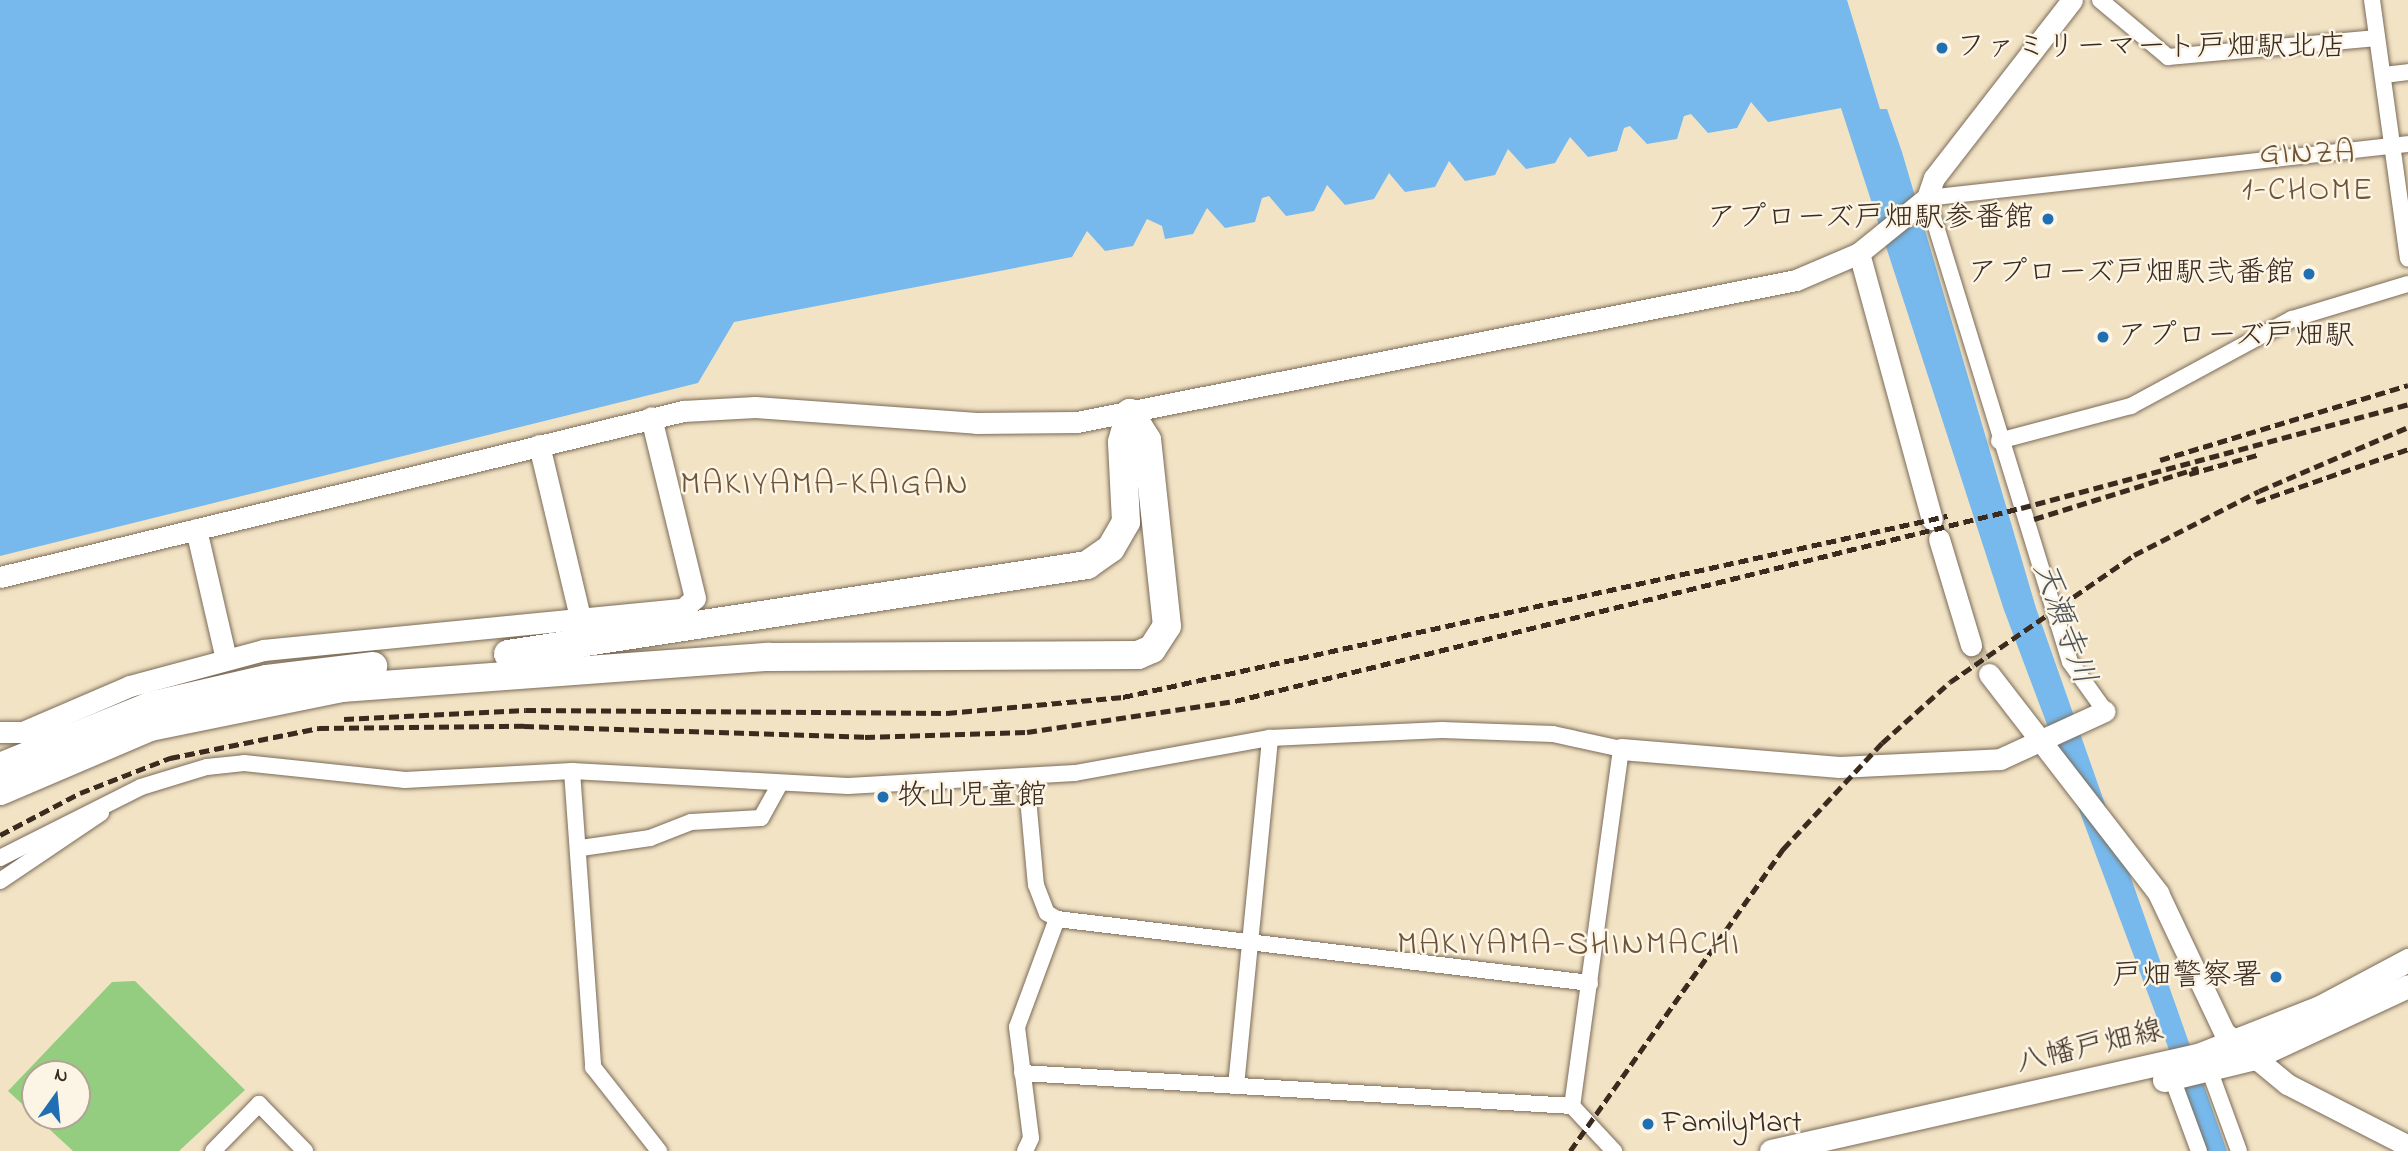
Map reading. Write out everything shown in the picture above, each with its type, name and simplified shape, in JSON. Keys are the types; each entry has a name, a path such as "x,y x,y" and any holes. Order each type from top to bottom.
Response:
{"highway":[{"path":"0,767 78,731 212,689 328,670 579,648 1087,565 1111,548 1126,522 1122,442 1130,413"},
{"path":"0,791 84,751 217,709 342,688 526,670 781,657 1124,657 1153,649 1167,626 1161,563 1147,440 1130,413"}],"main road":[{"name":"八幡戸畑線","path":"2243,1051 2408,960"},
{"name":"八幡戸畑線","path":"1836,1151 2203,1065 2408,986"},
{"name":"八幡戸畑線","path":"1771,1151 2173,1073"}],"street":[{"path":"0,577 650,417 755,407 1028,424 1130,413 1770,287 1859,253 1927,198 1934,178 2072,0"},
{"path":"2100,0 2168,57 2376,38"},
{"path":"2372,0 2376,38 2401,144 2408,259"},
{"path":"2384,75 2408,72"},
{"path":"1927,198 2401,144"},
{"path":"0,858 141,787 207,767 244,764 405,780 572,771 780,784 1026,776 1270,738 1521,732 1621,749 1839,767 2000,759 2105,711 2070,662 1999,441 1927,198"},
{"path":"1859,253 1932,519"},
{"path":"1999,441 2131,406 2292,319 2408,284"},
{"path":"0,732 23,732 130,685 226,659 323,640 684,609 695,598 650,417"},
{"path":"539,445 580,617"},
{"path":"196,529 226,659"},
{"path":"1939,539 1971,645"},
{"path":"1989,674 2044,739 2138,866 2171,915 2215,1019 2243,1051 2287,1084 2405,1146"},
{"path":"1236,1086 1270,738"},
{"path":"1572,1106 1621,749"},
{"path":"572,771 581,848 593,1067 659,1151"},
{"path":"1026,776 1037,885 1047,914 1057,919 1590,983"},
{"path":"581,848 636,842 691,822 761,818 780,784"},
{"path":"0,881 141,787"},
{"path":"1025,1151 1031,1138 1017,1027 1057,919"},
{"path":"2203,1065 2239,1151"},
{"path":"1022,1073 1572,1106 1614,1151"},
{"path":"2173,1073 2199,1151"},
{"path":"213,1151 259,1104 305,1151"}],"green space":[{"path":"135,981 245,1090 179,1151 73,1151 50,1130 91,1130 91,1060 38,1060 112,982"},
{"path":"21,1077 21,1103 8,1091"}],"water":[{"path":"0,0 1847,0 1880,109 1887,109 1902,152 2036,608 2227,1151 2207,1151 2004,610 1841,108 1768,122 1751,102 1737,128 1708,133 1691,114 1684,116 1677,139 1647,144 1630,126 1624,128 1617,151 1588,157 1570,137 1555,163 1526,169 1508,149 1495,175 1465,181 1449,161 1435,187 1405,192 1389,173 1374,199 1345,205 1327,185 1314,211 1286,216 1269,196 1262,198 1255,222 1225,228 1207,208 1193,234 1165,239 1162,226 1147,219 1133,246 1105,251 1087,231 1072,257 734,322 698,383 0,556"}],"tunnel":[{"path":"1971,645 1989,674"}],"railway":[{"path":"2160,460 2408,385"},
{"path":"0,835 80,793 170,758 319,728 524,726 865,737 1027,732 1235,701 2021,508 2408,404"},
{"path":"1570,1151 1783,849 1882,743 1950,682 2134,555 2259,491 2408,427"},
{"path":"2256,502 2408,449"},
{"path":"2189,474 2257,455"},
{"path":"2034,519 2198,468"},
{"path":"344,719 526,710 947,713 1123,697 1947,516"}],"place":[{"name":"ファミリーマート戸畑駅北店","path":"1942,48"},
{"name":"アプローズ戸畑駅参番館","path":"2048,219"},
{"name":"アプローズ戸畑駅弐番館","path":"2309,274"},
{"name":"アプローズ戸畑駅","path":"2103,337"},
{"name":"牧山児童館","path":"883,797"},
{"name":"戸畑警察署","path":"2276,977"},
{"name":"FamilyMart","path":"1648,1124"}],"district":[{"name":"GINZA 1-CHOME","path":"2308,174"},
{"name":"MAKIYAMA-KAIGAN","path":"825,486"},
{"name":"MAKIYAMA-SHINMACHI","path":"1569,946"}],"water label":[{"name":"天瀬寺川","path":"2062,624"}]}
